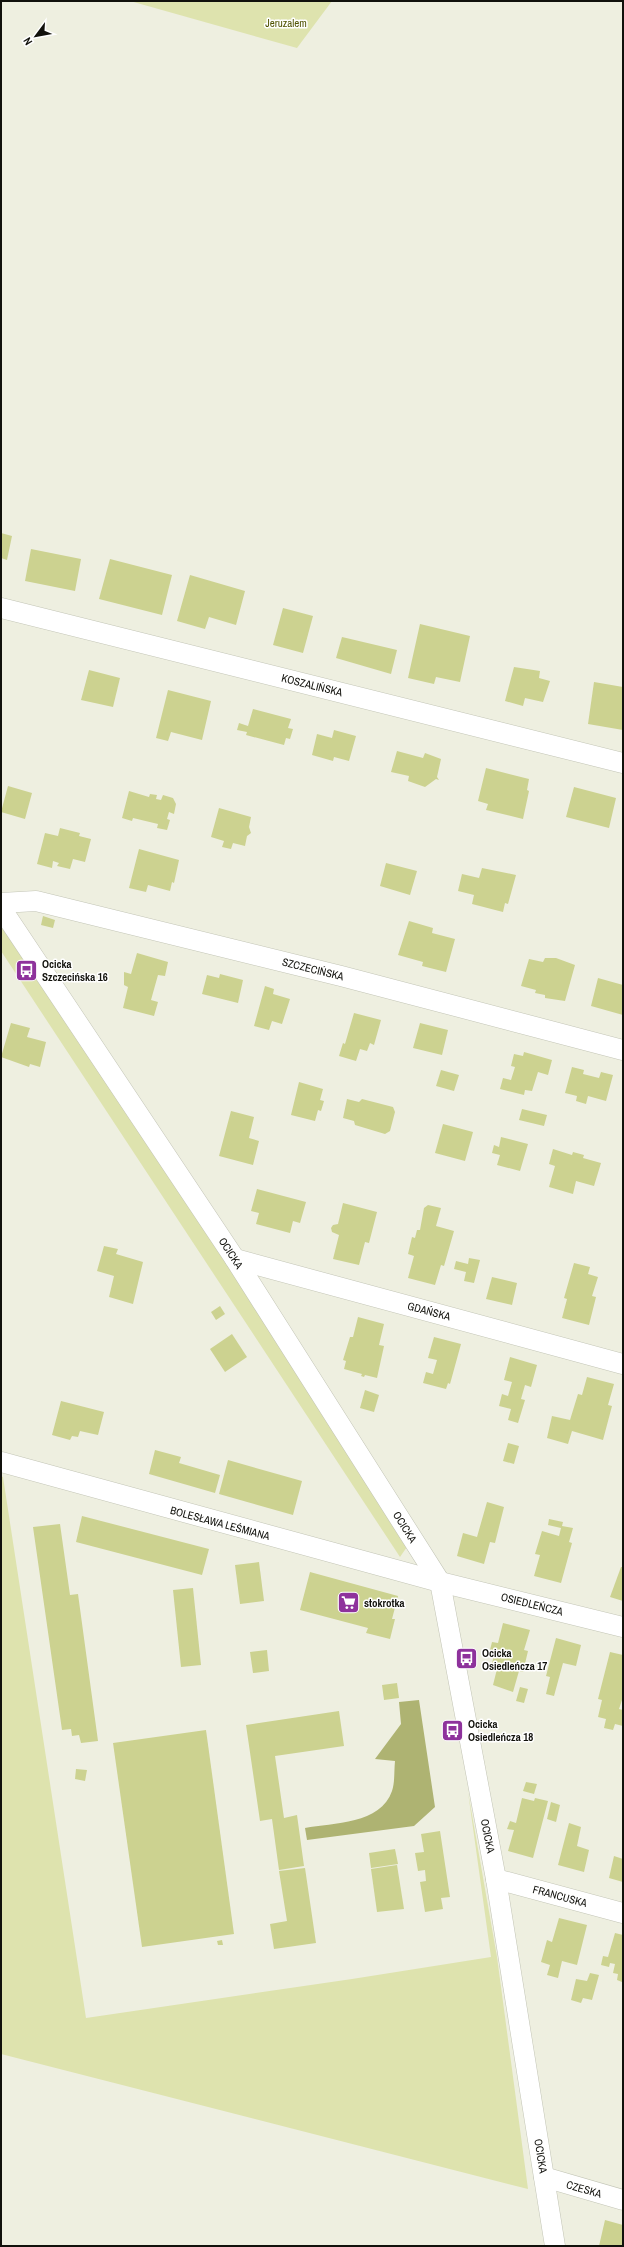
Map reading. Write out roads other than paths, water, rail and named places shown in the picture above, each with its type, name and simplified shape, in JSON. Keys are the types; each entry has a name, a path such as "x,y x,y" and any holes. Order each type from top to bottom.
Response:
{"street":[{"name":"KOSZALIŃSKA","path":"1,608 623,763"},
{"name":"SZCZECIŃSKA","path":"1,903 36,901 341,976 623,1050"},
{"name":"OCICKA","path":"1,908 235,1259 440,1582 496,1879 555,2246"},
{"name":"GDAŃSKA","path":"235,1259 623,1364"},
{"name":"BOLESŁAWA LEŚMIANA","path":"1,1462 440,1582"},
{"name":"OSIEDLEŃCZA","path":"440,1582 623,1627"},
{"name":"FRANCUSKA","path":"496,1879 623,1913"},
{"name":"CZESKA","path":"544,2177 623,2200"}],"place":[{"name":"Ocicka Szczecińska 16","path":"27,970"},
{"name":"stokrotka","path":"349,1603"},
{"name":"Ocicka Osiedleńcza 17","path":"467,1659"},
{"name":"Ocicka Osiedleńcza 18","path":"453,1730"}],"park label":[{"name":"Jeruzalem","path":"286,23"}]}
